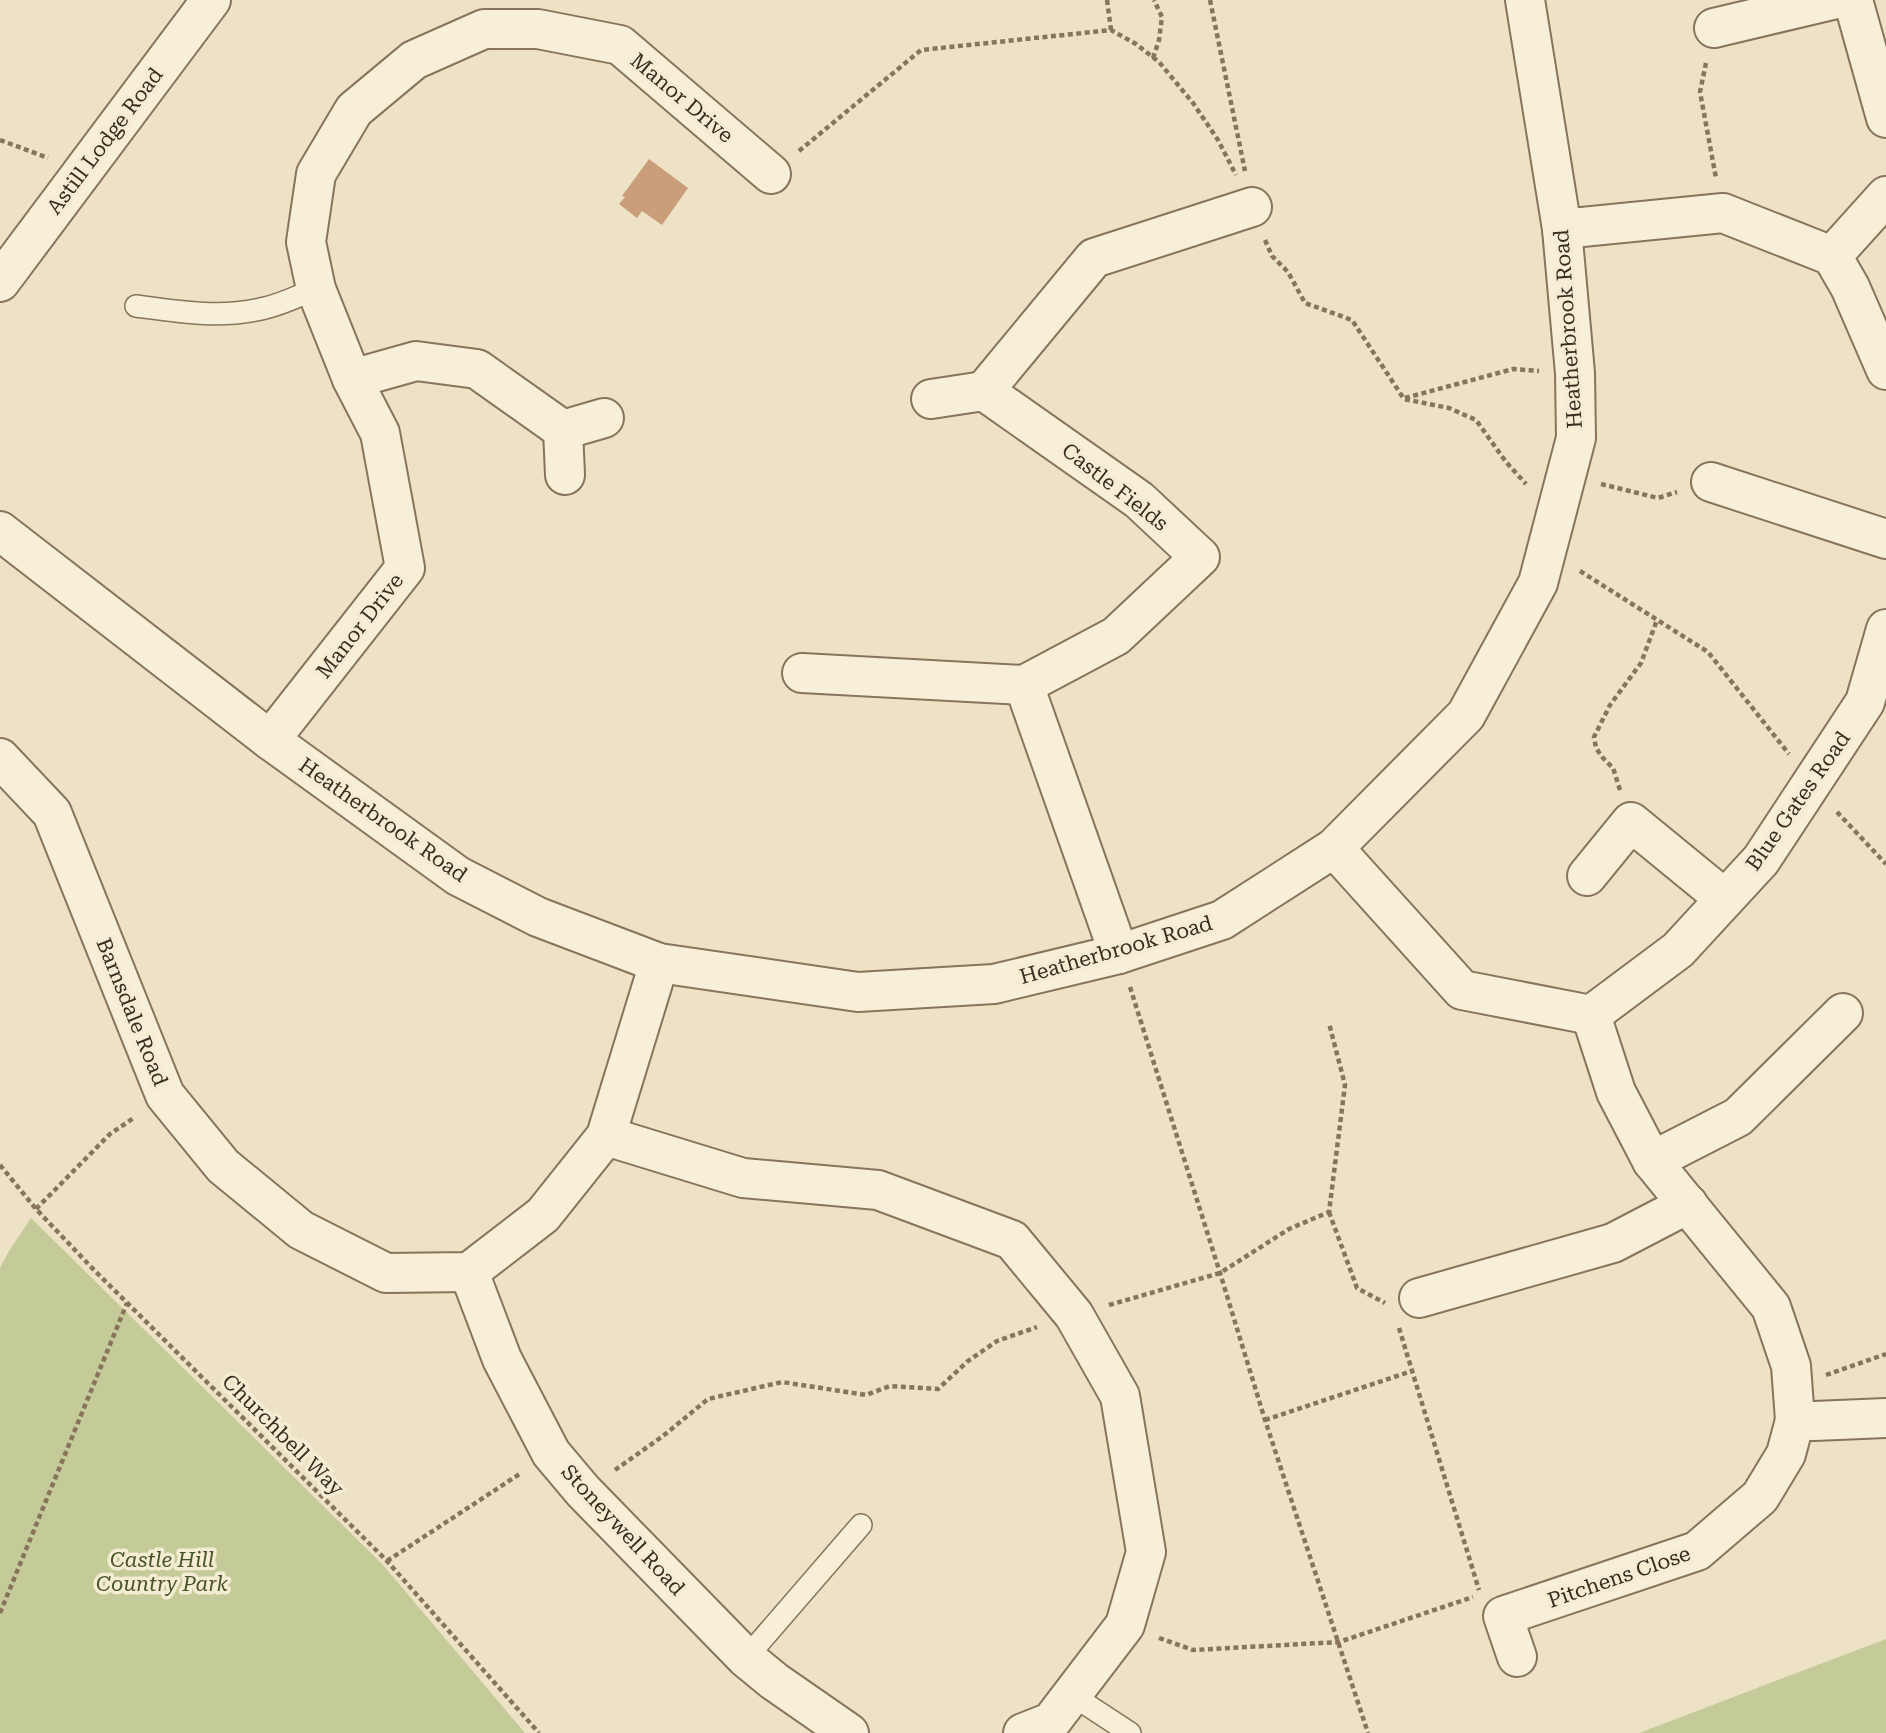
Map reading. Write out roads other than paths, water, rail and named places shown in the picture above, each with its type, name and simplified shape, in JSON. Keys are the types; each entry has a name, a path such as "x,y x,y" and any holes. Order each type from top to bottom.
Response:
{"street":[{"name":"Astill Lodge Road","path":"0,282 211,0"},
{"name":"Heatherbrook Road","path":"0,531 270,740 458,876 538,916 659,963 858,992 994,984 1119,954 1222,920 1334,848 1466,715 1538,583 1576,438 1576,373 1562,229 1525,0"},
{"path":"1714,28 1832,0"},
{"path":"1853,0 1886,118"},
{"name":"Manor Drive","path":"270,740 405,568 380,433 352,379 316,289 306,242 316,174 354,110 414,60 484,29 538,30 620,45 771,174"},
{"path":"1832,256 1886,196"},
{"path":"931,399 984,391 1094,258 1252,208"},
{"path":"1562,229 1723,213 1832,256 1850,287 1886,370"},
{"path":"352,379 416,361 477,369 563,430"},
{"name":"Castle Fields","path":"984,391 1139,500 1200,557 1116,636 1024,685"},
{"path":"563,430 604,418"},
{"path":"563,430 565,475"},
{"path":"1711,482 1886,539"},
{"name":"Blue Gates Road","path":"1591,1015 1678,950 1761,860 1811,783 1876,707 1886,629"},
{"path":"802,673 1024,685 1119,954"},
{"name":"Barnsdale Road","path":"0,758 52,813 165,1096 223,1166 301,1230 386,1272 469,1272"},
{"path":"1587,876 1631,822 1725,899"},
{"path":"1334,848 1462,990 1591,1015"},
{"path":"469,1272 543,1215 606,1136 659,963"},
{"path":"1652,1161 1738,1117 1843,1013"},
{"name":"Pitchens Close","path":"1517,1657 1503,1616 1697,1551 1760,1497 1786,1454 1794,1403 1791,1366 1771,1307 1652,1161 1616,1092 1591,1015"},
{"path":"606,1136 743,1178 878,1190 1012,1240 1074,1315 1120,1396 1146,1552 1125,1625 1051,1722 1023,1733"},
{"path":"1403,1308 1613,1243 1688,1204"},
{"name":"Stoneywell Road","path":"469,1272 502,1359 551,1453 583,1491 746,1658 774,1681 849,1733"},
{"path":"1794,1403 1814,1421 1886,1418"}],"lane":[{"path":"136,306 190,313 227,314 266,308 316,289"},
{"path":"746,1658 860,1525"},
{"path":"1072,1695 1130,1733"}],"park label":[{"name":"Castle Hill Country Park","path":"162,1572"}]}
